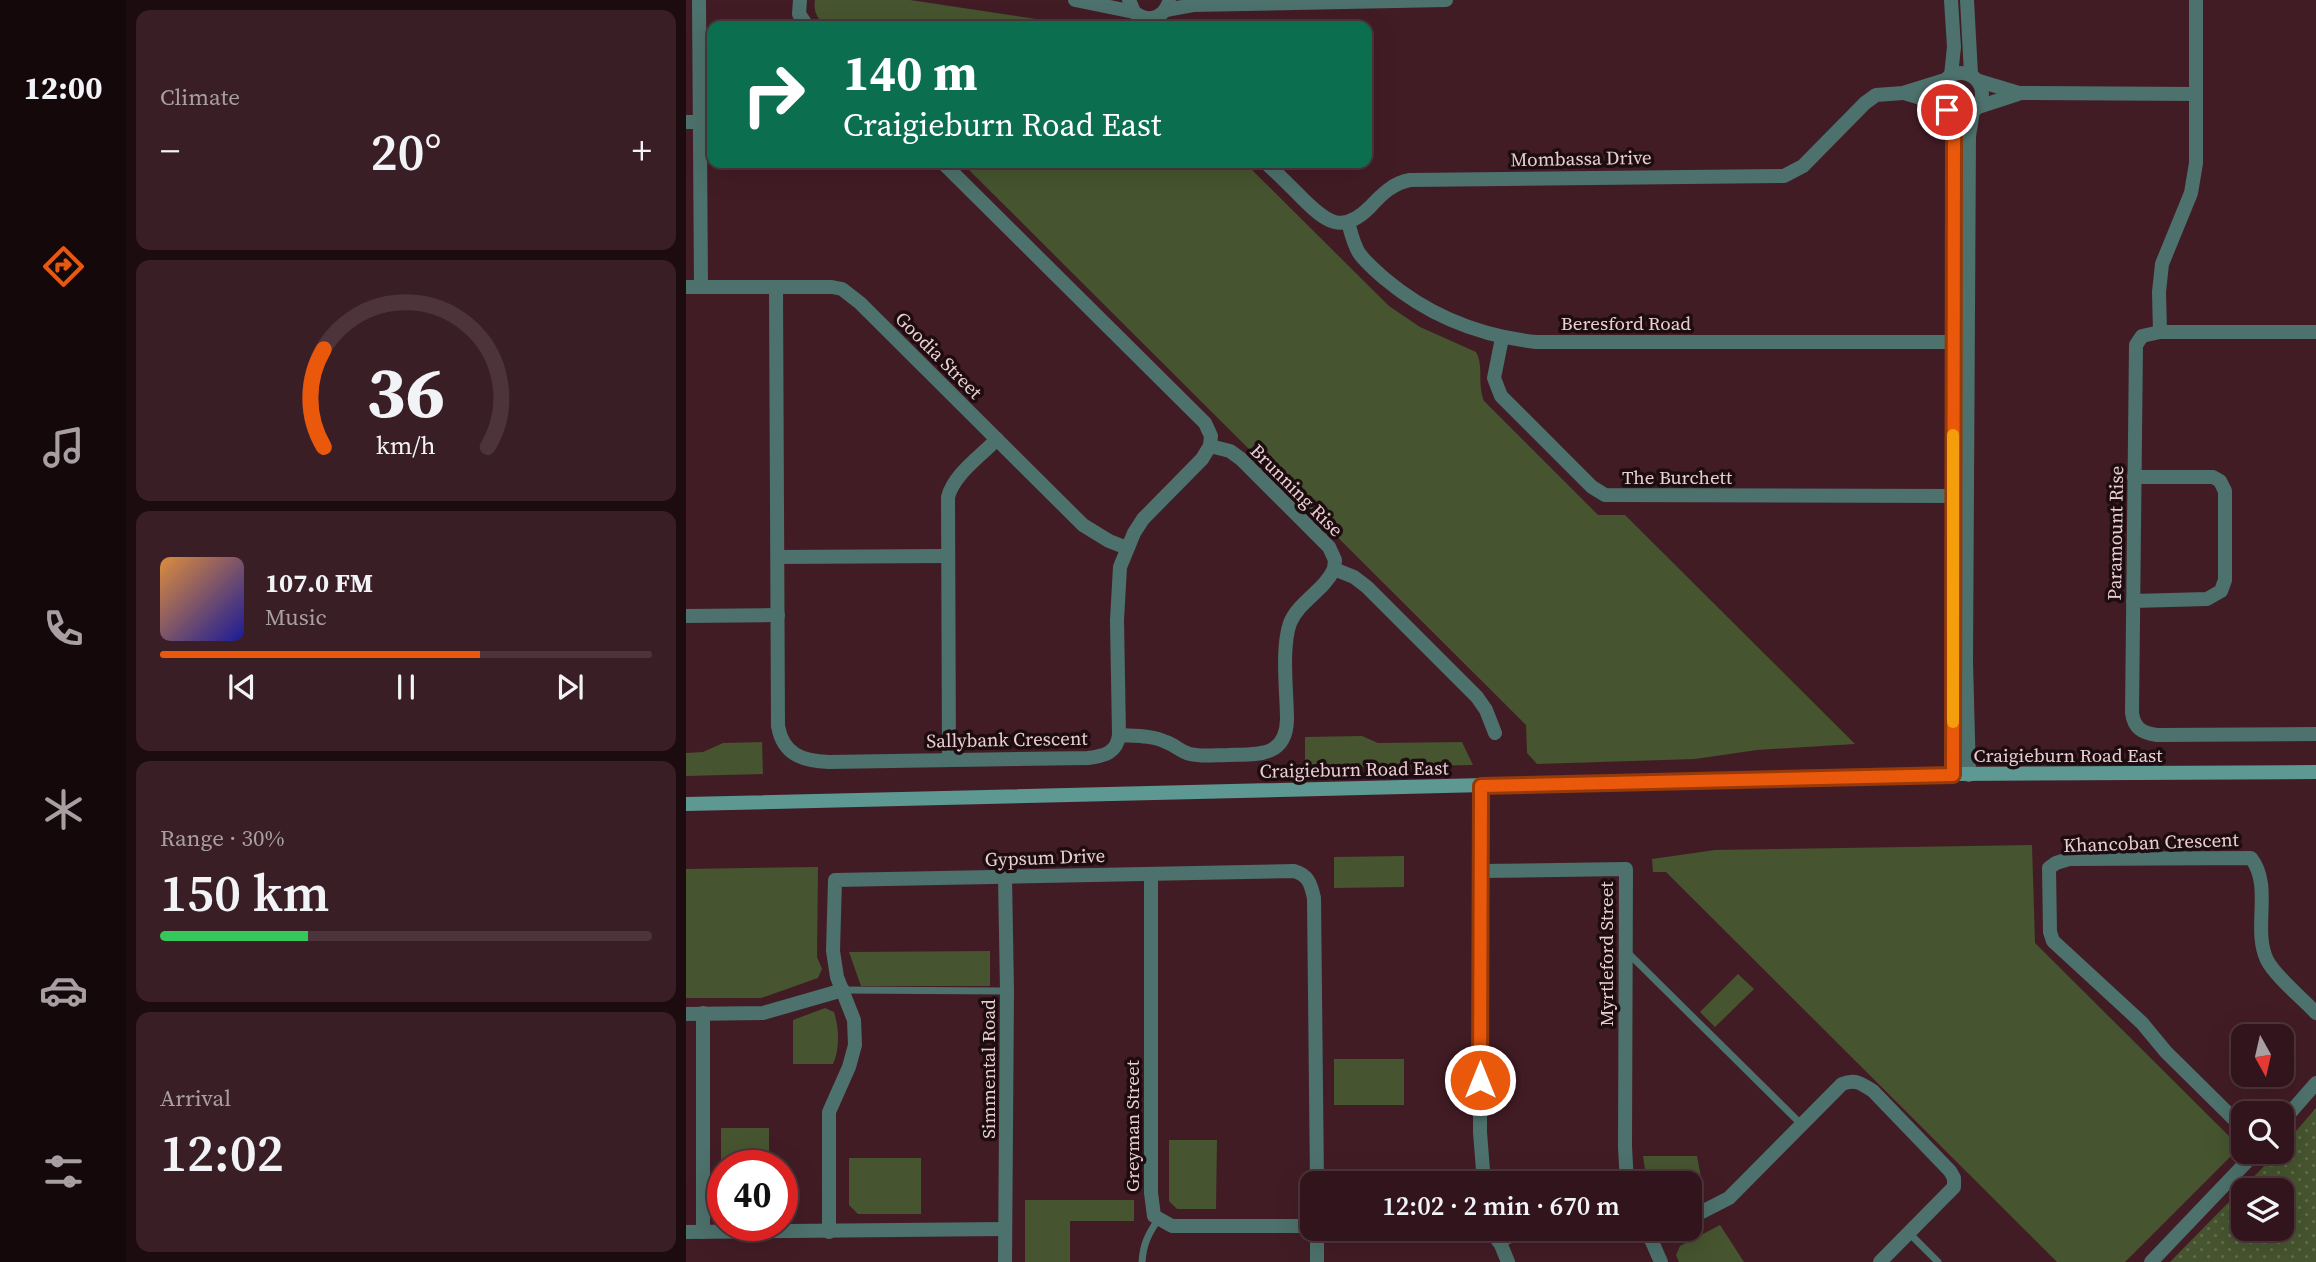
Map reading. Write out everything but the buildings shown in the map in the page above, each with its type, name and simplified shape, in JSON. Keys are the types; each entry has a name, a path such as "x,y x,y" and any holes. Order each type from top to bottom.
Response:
{"main road":[{"name":"Craigieburn Road East","path":"686,804 1953,775 2316,772"}],"street":[{"path":"693,287 699,122 699,0"},
{"path":"800,0 799,14 804,21"},
{"path":"1074,0 1153,18 1165,12 1205,5 1446,0"},
{"path":"1951,0 1954,47 1948,77 1940,92 1954,134 1960,342 1960,496 1953,775"},
{"path":"1960,342 1969,136 1983,94 1975,78 1967,0"},
{"path":"2196,0 2194,178 2191,193 2162,264 2159,292 2160,332 2316,332"},
{"path":"1948,77 1957,72 2019,93 2196,94"},
{"name":"Mombassa Drive","path":"1348,222 1359,218 1390,188 1410,180 1789,175 1803,166 1871,99 1881,94 1903,93 1948,77"},
{"name":"Mombassa Drive","path":"1903,93 1945,107"},
{"path":"1945,107 1959,115 2019,93"},
{"path":"948,168 1205,423 1211,436 1210,446 1202,458 1143,519 1120,567 1117,595 1119,734 1163,740 1183,752 1199,756 1271,751 1283,740 1287,724 1288,631 1297,611 1326,583 1334,569"},
{"path":"1271,168 1322,217 1331,221 1348,222"},
{"name":"Beresford Road","path":"1348,222 1360,254 1394,286 1436,313 1502,338 1548,342 1960,342"},
{"name":"Goodia Street","path":"693,287 842,289 1083,525 1109,541 1127,548"},
{"path":"686,616 778,615 776,287"},
{"name":"Paramount Rise","path":"2160,332 2142,336 2136,345 2133,721 2139,730 2157,735 2316,734"},
{"name":"The Burchett","path":"1502,338 1494,378 1501,396 1592,487 1605,495 1960,496"},
{"path":"949,760 947,507 950,488 997,439"},
{"name":"Brunning Rise","path":"1210,446 1230,451 1251,469 1332,551 1334,569 1354,577 1367,587 1477,697 1486,710 1495,733"},
{"path":"2133,601 2207,599 2221,591 2225,580 2225,491 2220,481 2213,477 2134,477"},
{"path":"1960,496 1969,775"},
{"path":"778,557 947,556"},
{"name":"Sallybank Crescent","path":"778,615 778,726 789,751 806,760 830,762 1100,756 1114,749 1119,734"},
{"path":"1481,786 1480,1132 1483,1171"},
{"name":"Khancoban Crescent","path":"2231,1116 2166,1052 2142,1023 2053,941 2050,932 2049,868 2069,859 2250,858 2258,867 2260,878 2261,943 2267,963 2316,1013"},
{"name":"Myrtleford Street","path":"1481,872 1626,869 1627,1171"},
{"name":"Gypsum Drive","path":"830,1232 829,1112 855,1045 854,1020 837,977 833,951 835,880 1294,872 1307,877 1314,898 1317,1171"},
{"name":"Greyman Street","path":"1151,874 1150,1193 1151,1210 1158,1220"},
{"name":"Simmental Road","path":"1005,876 1005,1262"},
{"path":"686,1014 763,1013 843,990"},
{"path":"703,1013 703,1232"},
{"path":"1702,1212 1729,1198 1842,1084 1851,1080 1872,1091 1954,1178 1954,1187 1880,1262"},
{"path":"2294,1108 2316,1083"},
{"path":"2151,1262 2245,1164"},
{"path":"1158,1220 1172,1226 1300,1227"},
{"path":"686,1232 1005,1229"},
{"path":"1316,1241 1317,1262"},
{"path":"1499,1241 1508,1262"},
{"path":"1651,1241 1661,1262"}],"lane":[{"path":"1626,951 1802,1126"},
{"path":"843,990 1007,991"},
{"path":"1142,1262 1148,1234 1158,1220"},
{"path":"1909,1233 1938,1262"}],"green space":[{"path":"815,0 910,0 1050,21 821,21 815,8"},
{"path":"967,168 1250,168 1389,306 1420,327 1476,352 1480,363 1484,401 1598,515 1625,515 1855,744 1757,750 1695,759 1537,764 1527,753 1526,725"},
{"path":"1362,736 1378,743 1462,742 1473,765 1305,768 1305,737"},
{"path":"762,742 763,774 686,776 686,753 703,752 723,743"},
{"path":"2032,845 2035,943 2231,1138 2231,1156 2125,1262 2057,1262 1666,872 1653,872 1652,859 1715,850"},
{"path":"1404,856 1404,887 1334,888 1334,857"},
{"path":"818,867 817,957 822,969 818,978 761,998 686,998 686,869"},
{"path":"990,951 990,986 861,986 849,952"},
{"path":"1738,974 1754,989 1715,1027 1700,1012"},
{"path":"825,1008 834,1012 837,1025 838,1045 833,1064 793,1064 793,1020"},
{"path":"1334,1059 1404,1059 1404,1105 1334,1105"},
{"path":"2316,1108 2316,1262 2170,1262 2231,1200 2231,1241 2294,1241 2294,1178 2252,1178 2266,1164 2294,1164 2294,1133"},
{"path":"721,1128 769,1128 769,1150 721,1150"},
{"path":"1169,1140 1217,1140 1216,1209 1177,1209 1169,1201"},
{"path":"1643,1156 1697,1156 1700,1171 1645,1171"},
{"path":"849,1158 921,1158 921,1214 858,1214 849,1205"},
{"path":"1025,1200 1134,1200 1134,1221 1070,1221 1070,1262 1025,1262"},
{"path":"1720,1225 1744,1262 1679,1262 1676,1255 1680,1246 1690,1241 1702,1241 1702,1234"}],"slow traffic":[{"path":"1953,435 1953,722"}],"route":[{"path":"1480,1080 1481,786 1953,775 1954,134 1947,110"}]}
